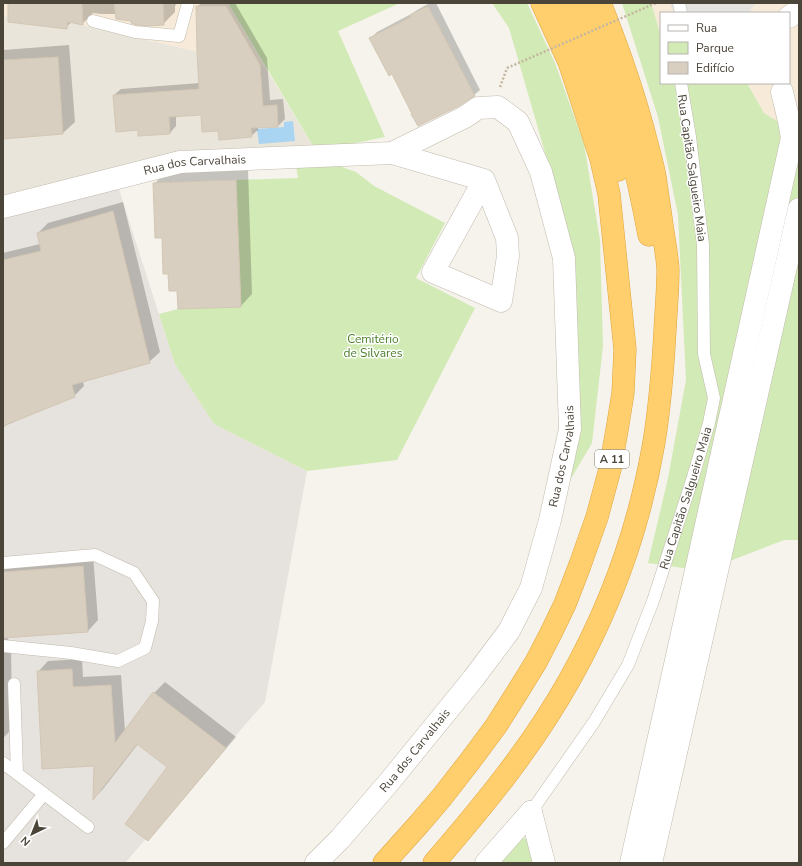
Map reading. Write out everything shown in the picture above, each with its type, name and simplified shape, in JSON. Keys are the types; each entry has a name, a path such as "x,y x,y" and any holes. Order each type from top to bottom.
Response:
{"highway":[{"name":"A 11","path":"542,3 569,62 601,159 609,194 625,349"},
{"name":"A 11","path":"384,863 442,797 496,726 536,662 559,616 583,558 597,518 610,469 618,430 623,393 627,237 621,182 609,133 597,96 580,48 560,3"},
{"path":"580,3 588,18 614,89 638,178 649,235 664,351"},
{"path":"434,863 466,826 526,750 570,679 589,643 618,574 634,529 644,492 654,442 664,351 668,269 655,175 629,82 600,3"}],"street":[{"path":"790,16 799,10"},
{"path":"779,87 792,101 799,104"},
{"path":"631,863 792,138 789,121 779,87"},
{"name":"Rua dos Carvalhais","path":"316,863 340,839 390,781 473,679 509,630 531,588 550,520 570,429 564,258 541,172 518,122 498,107 478,108 465,117 392,153"},
{"name":"Rua dos Carvalhais","path":"3,207 180,162 392,153 484,180"},
{"path":"484,180 506,238 508,256 501,301 434,272 484,180"},
{"path":"651,863 799,209"},
{"path":"531,812 544,863"},
{"name":"Rua Capitão Salgueiro Maia","path":"486,863 531,812"}],"lane":[{"path":"93,21 135,32 178,36 188,3"},
{"name":"Rua Capitão Salgueiro Maia","path":"531,812 594,722 628,665 653,602 709,423 714,398 704,354 703,245 690,137 680,84"},
{"path":"3,563 95,555 134,573 153,601 152,621 146,648 118,660 71,653 3,646"},
{"path":"14,684 17,773"},
{"path":"3,763 88,827"},
{"path":"3,843 44,794"}],"path":[{"path":"507,68 656,3"}],"shaded area":[{"path":"3,3 227,3 265,67 77,24 3,15"},
{"path":"651,3 799,3 799,135 764,113 748,84 790,84 790,12 660,12 660,33"},
{"path":"670,3 755,3 750,12 674,12"},
{"path":"3,15 77,24 265,67 316,151 190,155 3,202"},
{"path":"114,174 175,364 214,424 307,471 265,702 125,863 3,863 3,202"}],"green space":[{"path":"228,3 400,3 338,31 385,137 316,151"},
{"path":"492,3 527,3 555,63 584,144 600,240 603,346 592,443 569,482 572,246 509,28"},
{"path":"622,3 651,3 660,33 660,84 748,84 764,113 799,135 799,540 784,540 704,571 648,563 668,478 686,380 678,215 658,117"},
{"name":"Cemitério de Silvares","path":"296,165 339,166 356,172 374,186 445,223 416,278 475,308 397,460 307,471 214,424 175,364 159,314 178,309 241,307 236,180 298,178"},
{"path":"530,838 538,863 496,863 516,839"}],"water":[{"path":"293,121 295,141 259,144 257,129 284,127 284,122"}],"building":[{"path":"8,3 82,3 83,25 68,22 67,29 8,22"},
{"path":"114,3 163,3 164,25 136,25 131,23 131,21 116,19"},
{"path":"196,6 226,6 260,65 263,106 277,105 278,127 251,128 252,137 219,140 218,131 202,132 201,115 169,117 170,134 138,136 138,130 116,132 113,95 199,89"},
{"path":"428,6 475,96 459,106 418,126 392,74 389,76 369,38 411,17 410,15"},
{"path":"58,57 63,134 3,139 3,60"},
{"path":"236,180 241,307 178,309 177,291 169,291 168,274 163,274 162,238 155,238 153,183"},
{"path":"113,211 150,363 72,385 75,397 3,426 3,260 41,251 37,233"},
{"path":"83,566 88,632 3,638 3,572"},
{"path":"72,669 73,687 111,685 115,743 153,692 226,748 148,841 125,824 167,767 137,744 93,800 94,766 42,769 37,671"}]}
